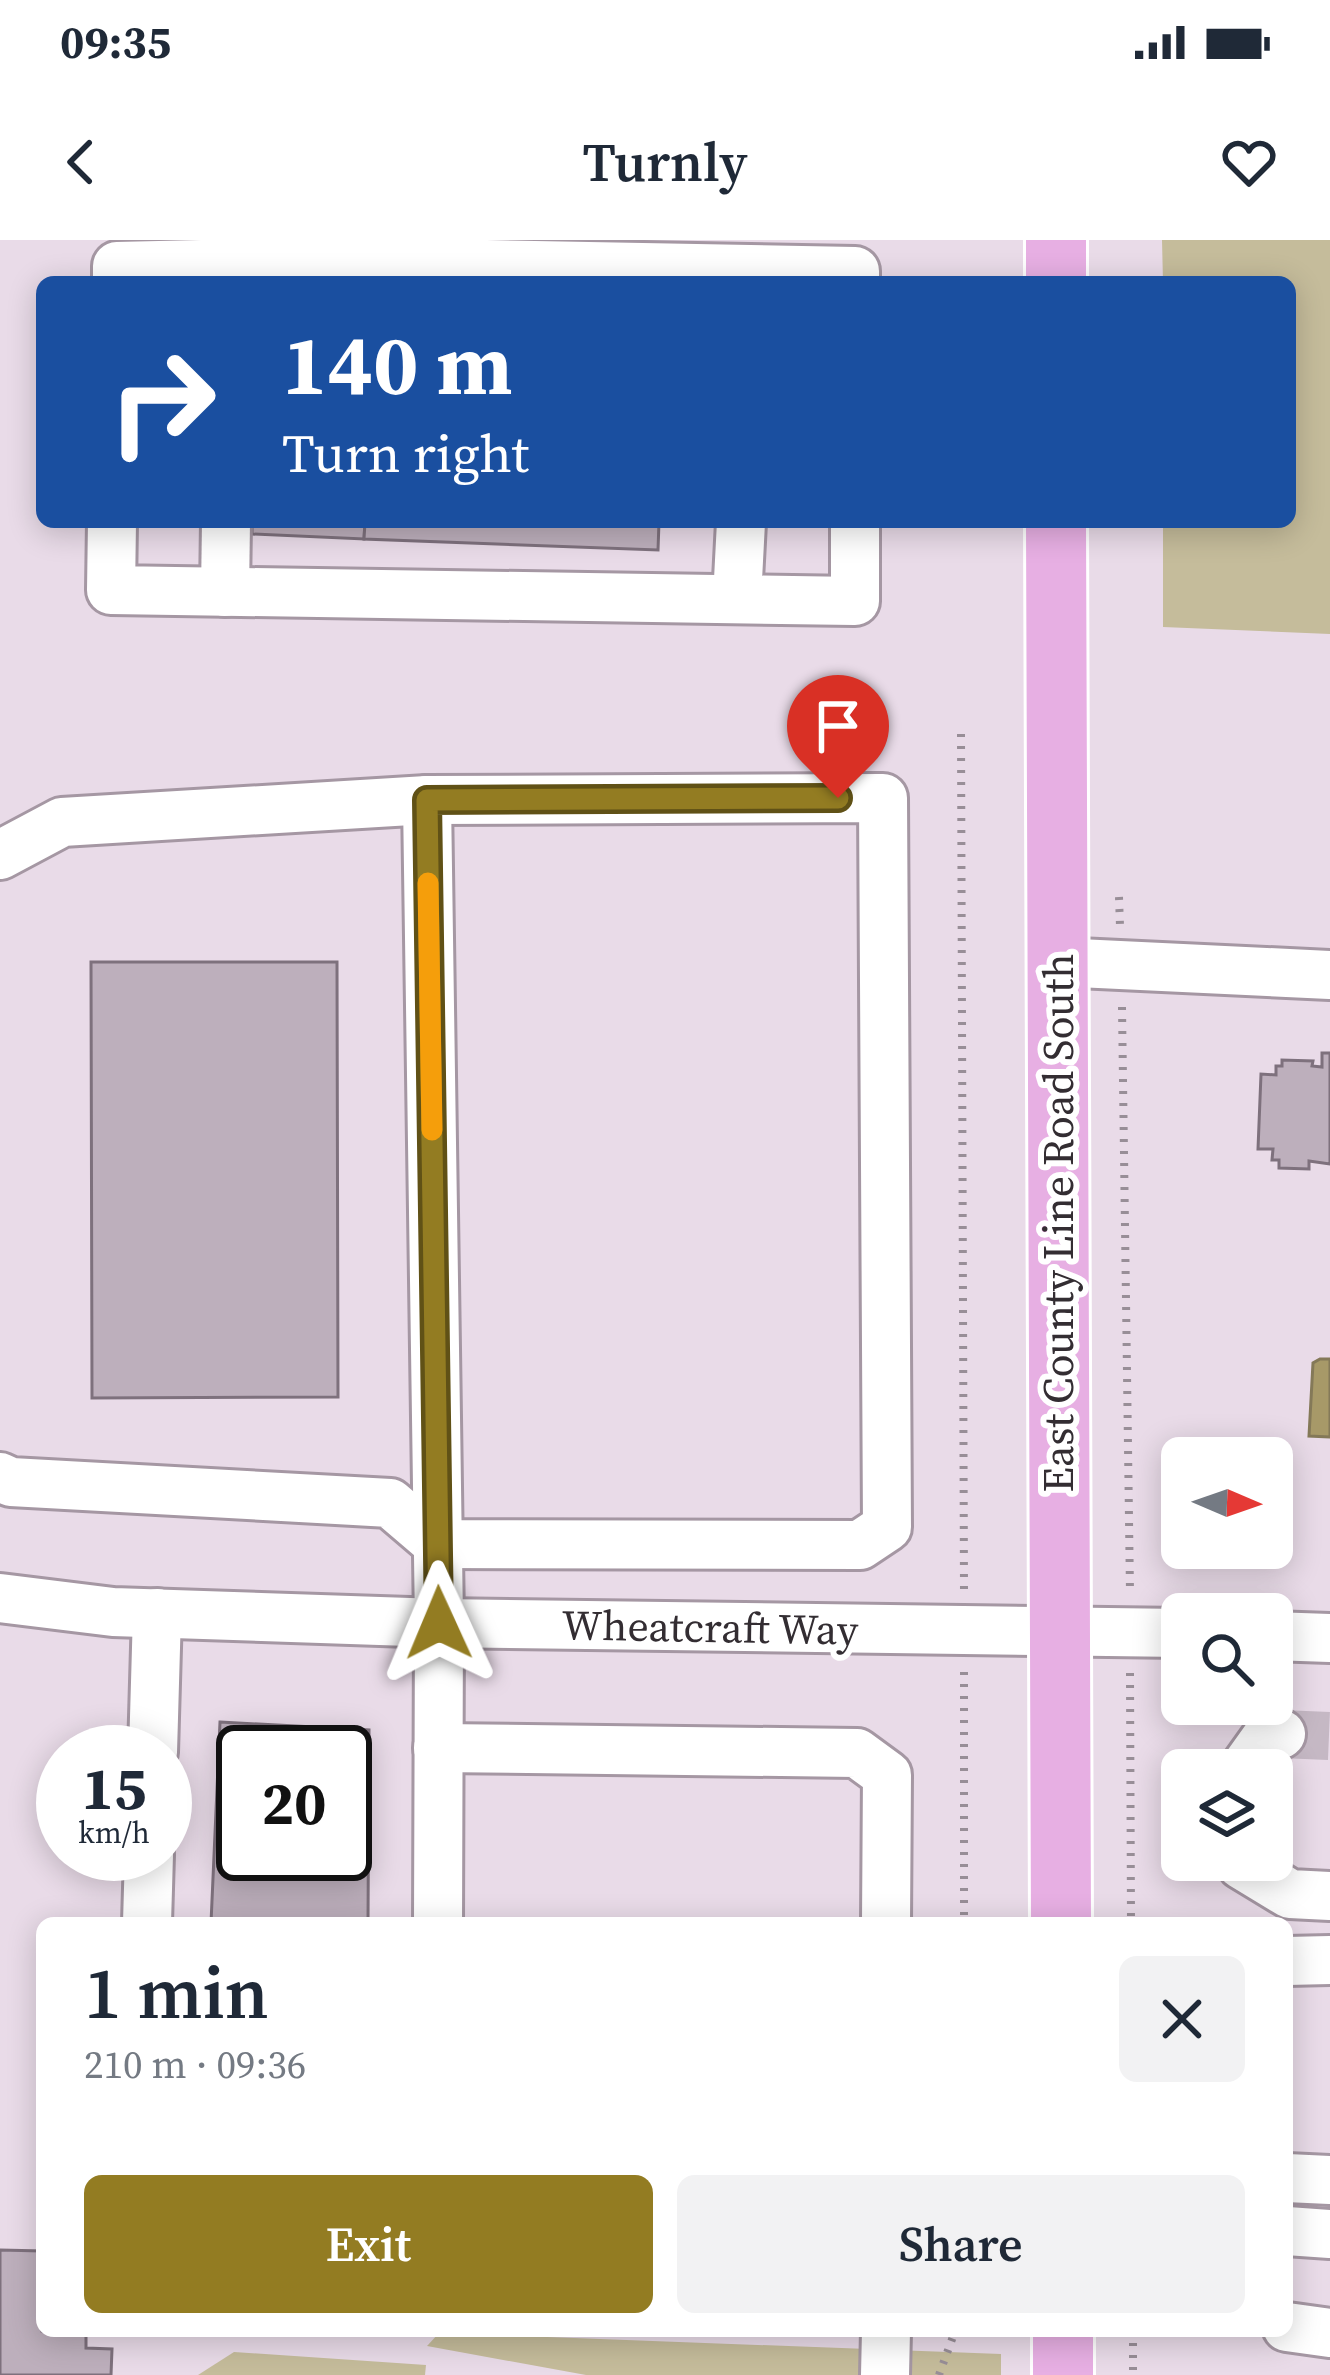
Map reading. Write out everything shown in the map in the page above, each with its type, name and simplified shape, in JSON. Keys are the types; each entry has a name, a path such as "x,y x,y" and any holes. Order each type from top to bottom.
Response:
{"main road":[{"path":"1056,240 1056,276"},
{"name":"East County Line Road South","path":"1056,528 1061,1917"},
{"path":"1063,2337 1063,2375"}],"lane":[{"path":"116,276 117,266 230,273 347,261 661,274 855,271 855,276"},
{"path":"112,528 111,590 855,601 855,528"},
{"path":"225,592 226,528"},
{"path":"737,599 741,528"},
{"path":"0,855 62,822 427,800 883,797 887,1527 860,1545 437,1544 390,1503 4,1488"},
{"path":"427,800 439,1623 438,1917"},
{"path":"1057,962 1330,975"},
{"name":"Wheatcraft Way","path":"0,1598 157,1613 439,1623 1161,1632"},
{"path":"154,1725 157,1613"},
{"path":"1293,1637 1330,1638"},
{"path":"1258,1749 1268,1735 1281,1734"},
{"path":"438,1748 857,1753 887,1775 886,1917"},
{"path":"147,1917 148,1881"},
{"path":"1269,1881 1290,1894 1330,1896"},
{"path":"1293,1961 1330,1960"},
{"path":"1293,2178 1330,2180"},
{"path":"1293,2231 1330,2234"},
{"path":"1293,2328 1330,2333"},
{"path":"885,2375 886,2337"}],"path":[{"path":"961,734 964,1917"},
{"path":"1119,897 1131,1917"},
{"path":"939,2375 954,2337"},
{"path":"1133,2337 1133,2375"}],"shaded area":[{"path":"1162,240 1330,240 1330,634 1163,627 1163,528 1296,528 1296,276 1163,276"},
{"path":"1330,1359 1330,1437 1309,1436 1313,1363"},
{"path":"435,2337 546,2337 1001,2354 1001,2375 586,2375 427,2346"},
{"path":"234,2352 426,2365 425,2375 198,2375"}],"building":[{"path":"252,528 365,528 364,539 252,534"},
{"path":"365,528 659,528 658,550 364,539"},
{"path":"91,962 337,962 338,1397 92,1398"},
{"path":"1322,1053 1330,1053 1330,1164 1309,1161 1309,1169 1279,1168 1279,1160 1272,1160 1273,1149 1258,1149 1261,1074 1276,1075 1282,1060 1313,1061 1312,1066 1322,1067"},
{"path":"216,1811 216,1881 368,1881 368,1917 211,1917"},
{"path":"0,2250 36,2251 36,2337 86,2337 86,2348 112,2349 111,2375 0,2375"}],"tunnel":[{"path":"1281,1734 1330,1736"}],"slow traffic":[{"path":"428,883 432,1130"}],"route":[{"path":"439,1623 427,800 838,798"}]}
